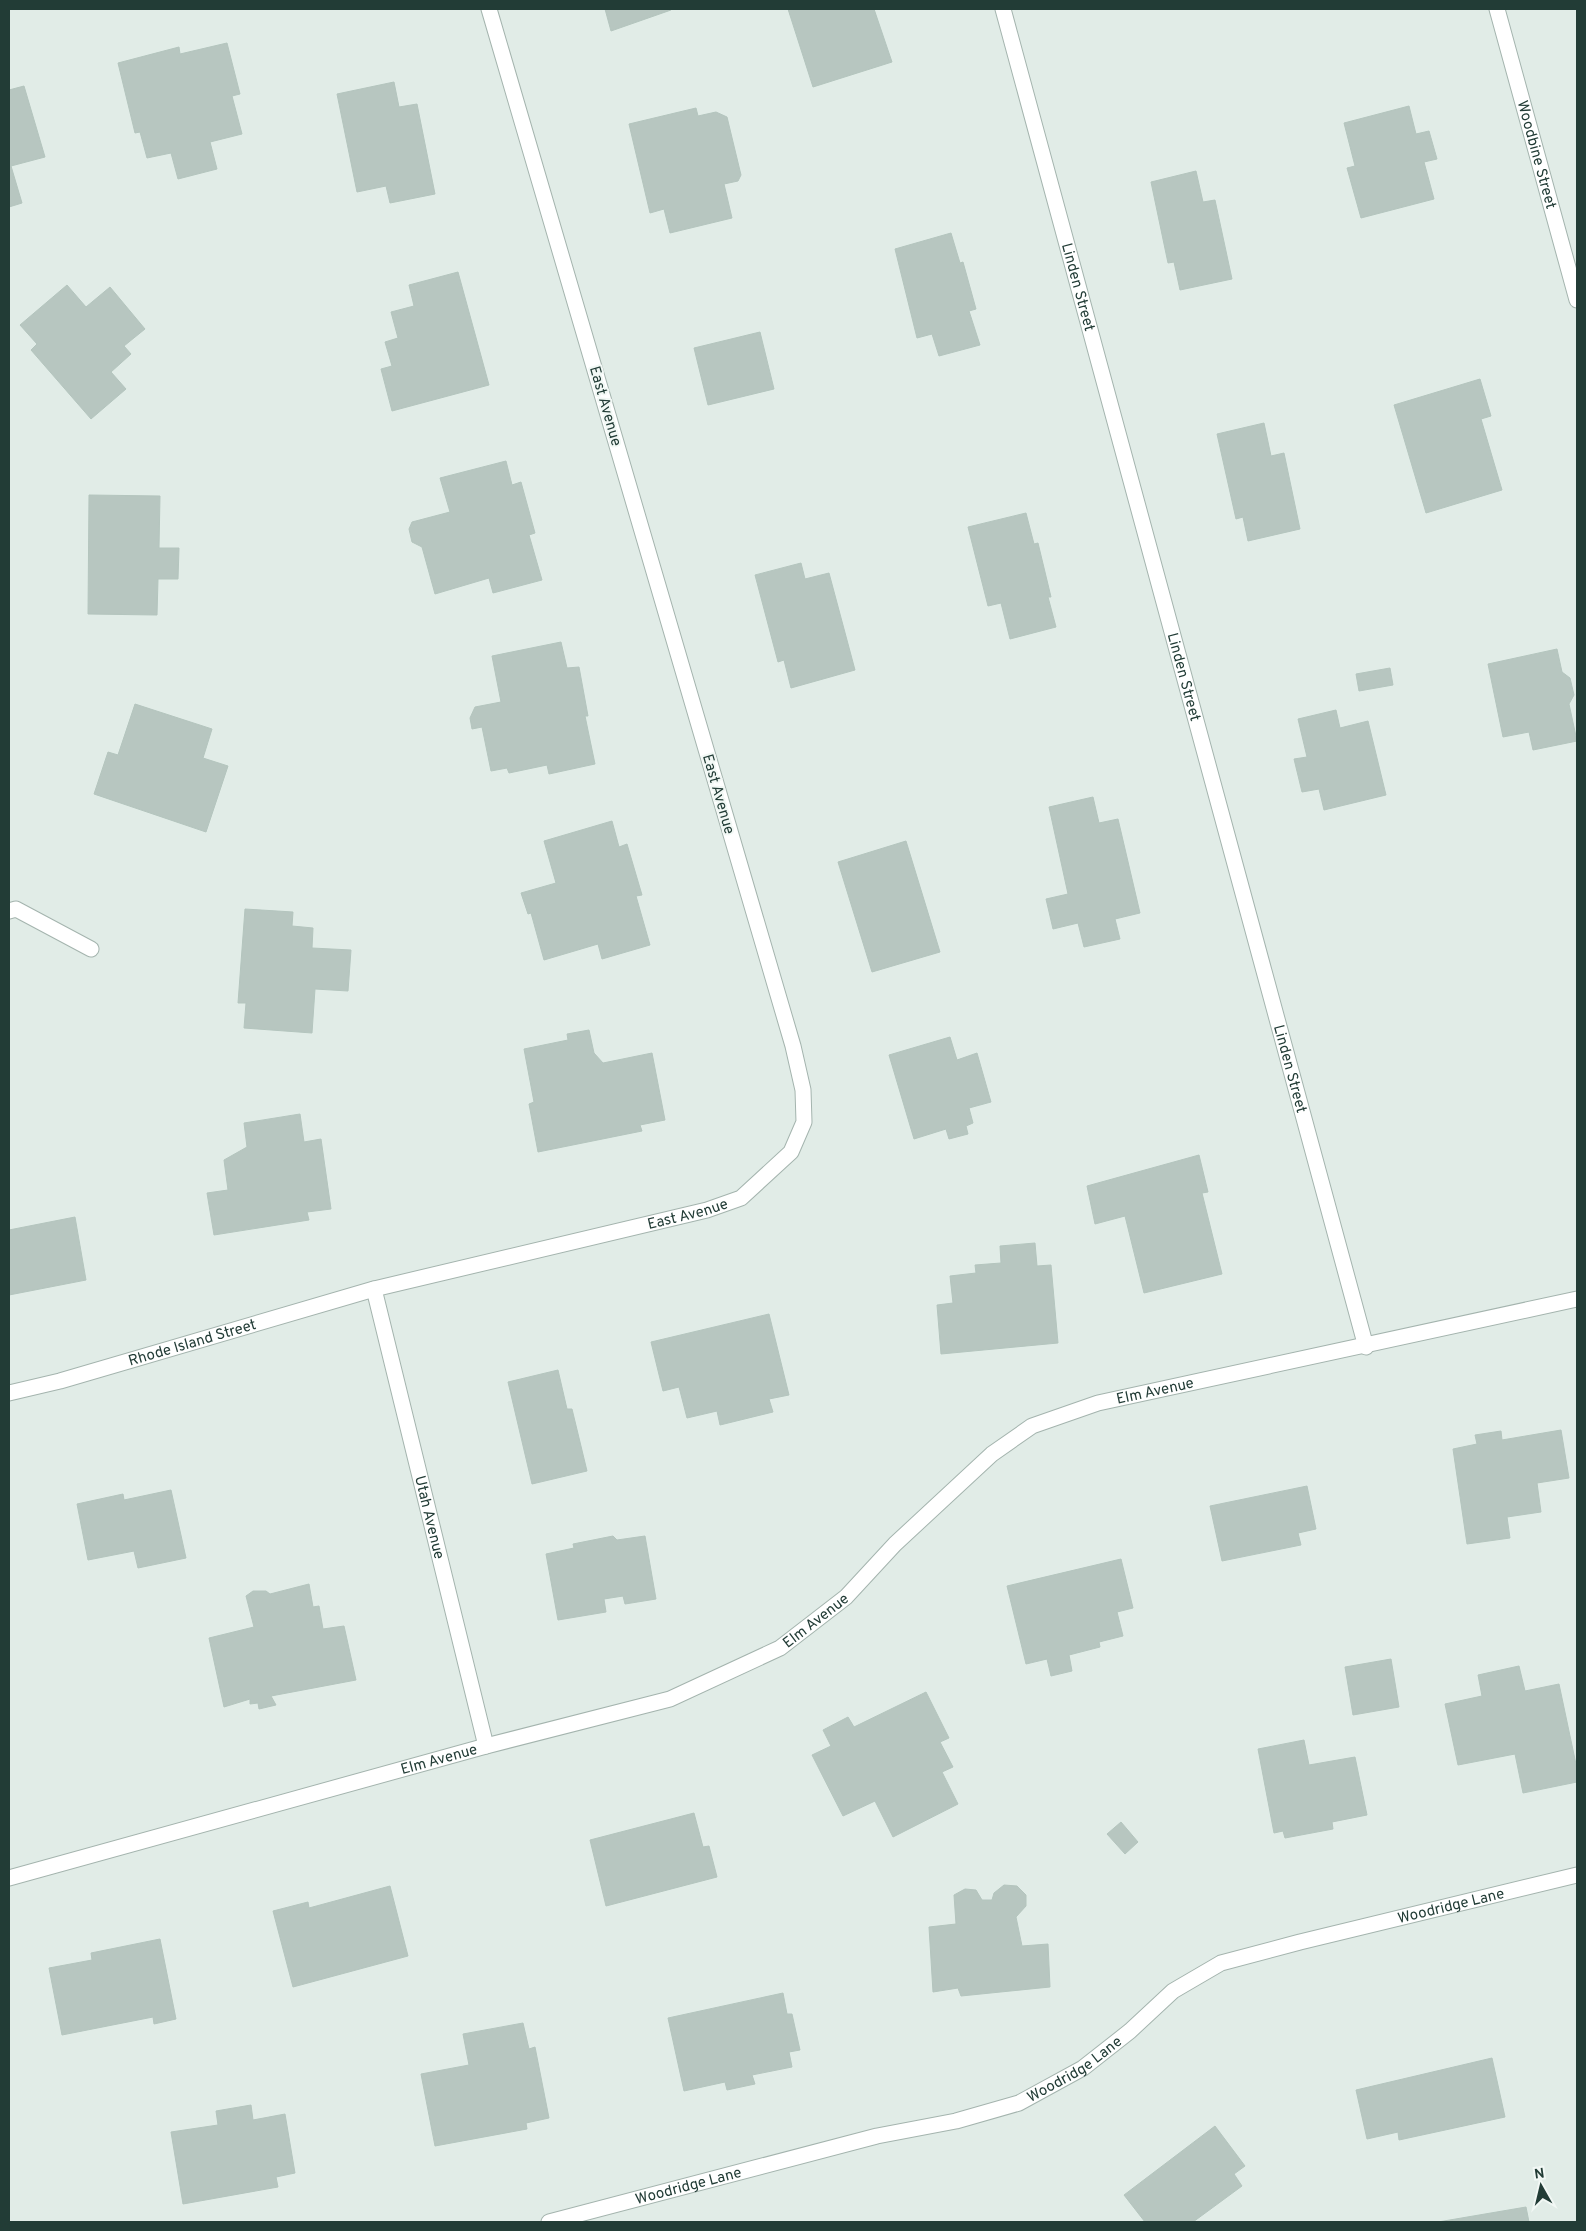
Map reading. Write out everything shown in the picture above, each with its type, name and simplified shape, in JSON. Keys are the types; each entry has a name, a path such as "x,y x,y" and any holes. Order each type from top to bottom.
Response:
{"street":[{"name":"East Avenue","path":"374,1289 706,1210 741,1198 791,1152 804,1122 803,1090 793,1046 490,9"},
{"name":"Linden Street","path":"1003,9 1366,1347"},
{"name":"Woodbine Street","path":"1497,9 1577,300"},
{"path":"9,911 16,909 90,949"},
{"name":"Rhode Island Street","path":"9,1393 60,1381 374,1289"},
{"name":"Utah Avenue","path":"374,1289 486,1746"},
{"name":"Elm Avenue","path":"9,1878 486,1746 670,1698 780,1648 846,1597 895,1544 992,1454 1032,1426 1098,1403 1366,1347 1577,1299"},
{"name":"Woodridge Lane","path":"549,2222 877,2136 956,2121 1018,2103 1083,2068 1130,2031 1173,1991 1221,1962 1577,1876"}],"building":[{"path":"605,9 670,9 671,10 611,31"},
{"path":"788,9 874,9 892,62 813,87"},
{"path":"227,43 240,94 232,96 242,134 210,142 217,169 178,179 171,153 147,158 140,132 135,133 118,63 179,47 180,54"},
{"path":"394,82 399,107 417,104 435,194 390,203 386,186 357,192 337,94"},
{"path":"24,86 45,157 11,166 22,203 9,207 9,90"},
{"path":"1409,106 1416,134 1429,131 1437,159 1424,162 1434,199 1361,218 1347,168 1355,166 1344,123"},
{"path":"696,108 698,116 716,112 727,117 741,175 738,181 724,184 732,218 670,233 664,209 650,213 629,124"},
{"path":"1196,171 1203,202 1215,200 1232,279 1180,290 1174,262 1168,263 1151,182"},
{"path":"951,233 960,263 963,262 976,309 969,311 980,345 939,356 932,334 917,338 895,249"},
{"path":"458,272 489,385 392,411 381,369 392,366 385,342 398,338 391,312 414,306 409,285"},
{"path":"67,285 86,307 110,287 145,329 124,346 131,354 111,372 126,389 91,419 31,350 37,344 20,325"},
{"path":"760,332 774,389 708,405 694,348"},
{"path":"1480,379 1491,416 1481,419 1502,490 1426,513 1394,405"},
{"path":"1264,423 1271,456 1284,453 1300,529 1248,541 1243,517 1236,519 1217,434"},
{"path":"506,461 512,485 521,482 535,533 529,535 542,580 493,593 489,578 435,594 422,547 412,542 409,529 412,522 450,512 440,478"},
{"path":"89,495 160,496 159,548 179,548 178,579 158,579 157,615 88,614"},
{"path":"1026,513 1034,544 1038,543 1051,597 1048,597 1056,627 1010,639 1001,603 988,606 968,527"},
{"path":"801,563 805,579 829,573 855,670 791,688 784,660 778,662 755,575"},
{"path":"561,642 567,668 579,667 588,716 585,716 595,764 549,774 547,765 509,773 507,768 491,771 482,727 472,729 470,718 475,707 501,702 492,656"},
{"path":"1557,649 1562,672 1570,678 1574,695 1569,704 1577,741 1533,750 1529,732 1503,737 1488,664"},
{"path":"1390,668 1393,685 1359,691 1356,674"},
{"path":"135,704 212,729 203,758 228,766 206,832 94,794 108,752 118,755"},
{"path":"1336,710 1340,728 1368,721 1386,795 1324,810 1319,789 1302,792 1294,759 1307,757 1298,719"},
{"path":"1093,797 1099,823 1118,819 1140,913 1115,919 1120,939 1084,947 1078,923 1053,929 1046,899 1068,894 1049,807"},
{"path":"612,821 619,847 627,844 642,895 636,896 650,945 602,959 598,944 544,960 531,913 528,914 521,893 556,883 544,841"},
{"path":"906,841 940,952 872,972 838,862"},
{"path":"245,909 293,912 292,926 313,928 312,948 351,950 348,991 315,989 312,1033 244,1028 246,1003 238,1003"},
{"path":"589,1030 594,1053 603,1063 652,1053 665,1120 640,1125 642,1131 538,1152 529,1104 534,1102 524,1049 568,1040 567,1034"},
{"path":"950,1037 957,1060 977,1053 991,1102 969,1108 973,1123 966,1126 968,1134 949,1139 946,1129 914,1139 889,1055"},
{"path":"300,1114 304,1142 321,1139 331,1209 307,1212 309,1220 214,1235 207,1193 228,1190 224,1160 247,1147 244,1123"},
{"path":"1199,1155 1208,1192 1202,1193 1222,1274 1144,1293 1125,1216 1095,1224 1087,1186"},
{"path":"75,1217 86,1280 9,1295 9,1230"},
{"path":"1035,1243 1037,1266 1051,1265 1058,1343 941,1354 937,1305 953,1303 950,1276 976,1273 975,1265 1001,1263 1000,1246"},
{"path":"769,1314 789,1395 769,1399 773,1412 720,1425 717,1411 687,1418 679,1387 663,1391 651,1342"},
{"path":"558,1370 567,1409 572,1409 587,1471 532,1484 508,1382"},
{"path":"1561,1430 1569,1478 1537,1483 1541,1512 1507,1517 1510,1538 1467,1544 1453,1449 1477,1444 1475,1435 1501,1431 1502,1440"},
{"path":"1307,1486 1316,1529 1298,1533 1301,1545 1222,1561 1210,1506"},
{"path":"171,1490 186,1558 138,1568 134,1551 88,1560 77,1504 123,1494 124,1500"},
{"path":"613,1536 617,1540 645,1536 656,1599 625,1604 623,1596 604,1599 606,1612 558,1620 546,1554 574,1548 573,1544"},
{"path":"1121,1559 1133,1608 1117,1612 1123,1636 1099,1642 1100,1647 1069,1655 1072,1671 1051,1676 1047,1659 1026,1664 1007,1586"},
{"path":"309,1584 313,1607 319,1606 323,1629 344,1626 356,1680 271,1696 276,1705 259,1709 258,1703 250,1704 250,1699 224,1707 209,1638 254,1627 246,1596 253,1591 266,1591 270,1594"},
{"path":"1391,1659 1399,1707 1353,1715 1345,1667"},
{"path":"1519,1666 1525,1691 1559,1684 1577,1769 1577,1782 1523,1793 1515,1754 1458,1765 1445,1704 1482,1696 1478,1675"},
{"path":"926,1692 949,1738 940,1742 953,1767 942,1772 958,1804 893,1837 875,1801 843,1816 812,1755 831,1746 823,1730 848,1717 854,1727"},
{"path":"1304,1740 1309,1765 1355,1757 1367,1815 1332,1822 1333,1829 1285,1838 1283,1831 1274,1833 1258,1749"},
{"path":"694,1813 703,1847 709,1846 717,1877 606,1906 590,1840"},
{"path":"1121,1822 1138,1842 1125,1854 1107,1834"},
{"path":"1004,1885 1017,1886 1026,1895 1026,1906 1016,1917 1022,1946 1048,1944 1050,1987 961,1996 958,1988 933,1992 929,1927 956,1924 954,1895 965,1889 976,1890 982,1900 992,1900 994,1893"},
{"path":"390,1886 408,1956 293,1987 273,1911 308,1902 309,1908"},
{"path":"160,1939 176,2019 154,2024 153,2017 62,2035 49,1968 92,1960 91,1953"},
{"path":"783,1993 787,2014 792,2014 800,2050 789,2052 792,2067 752,2075 755,2084 727,2090 725,2082 684,2091 668,2018"},
{"path":"523,2023 529,2049 535,2047 549,2118 526,2123 527,2129 435,2146 421,2074 469,2065 463,2034"},
{"path":"1492,2058 1505,2117 1399,2140 1398,2132 1367,2139 1356,2090"},
{"path":"251,2105 253,2120 285,2114 295,2173 276,2177 278,2187 183,2204 171,2132 218,2125 216,2111"},
{"path":"1215,2126 1245,2166 1234,2174 1242,2186 1193,2222 1145,2222 1124,2195"},
{"path":"1526,2207 1529,2222 1438,2222"}]}
